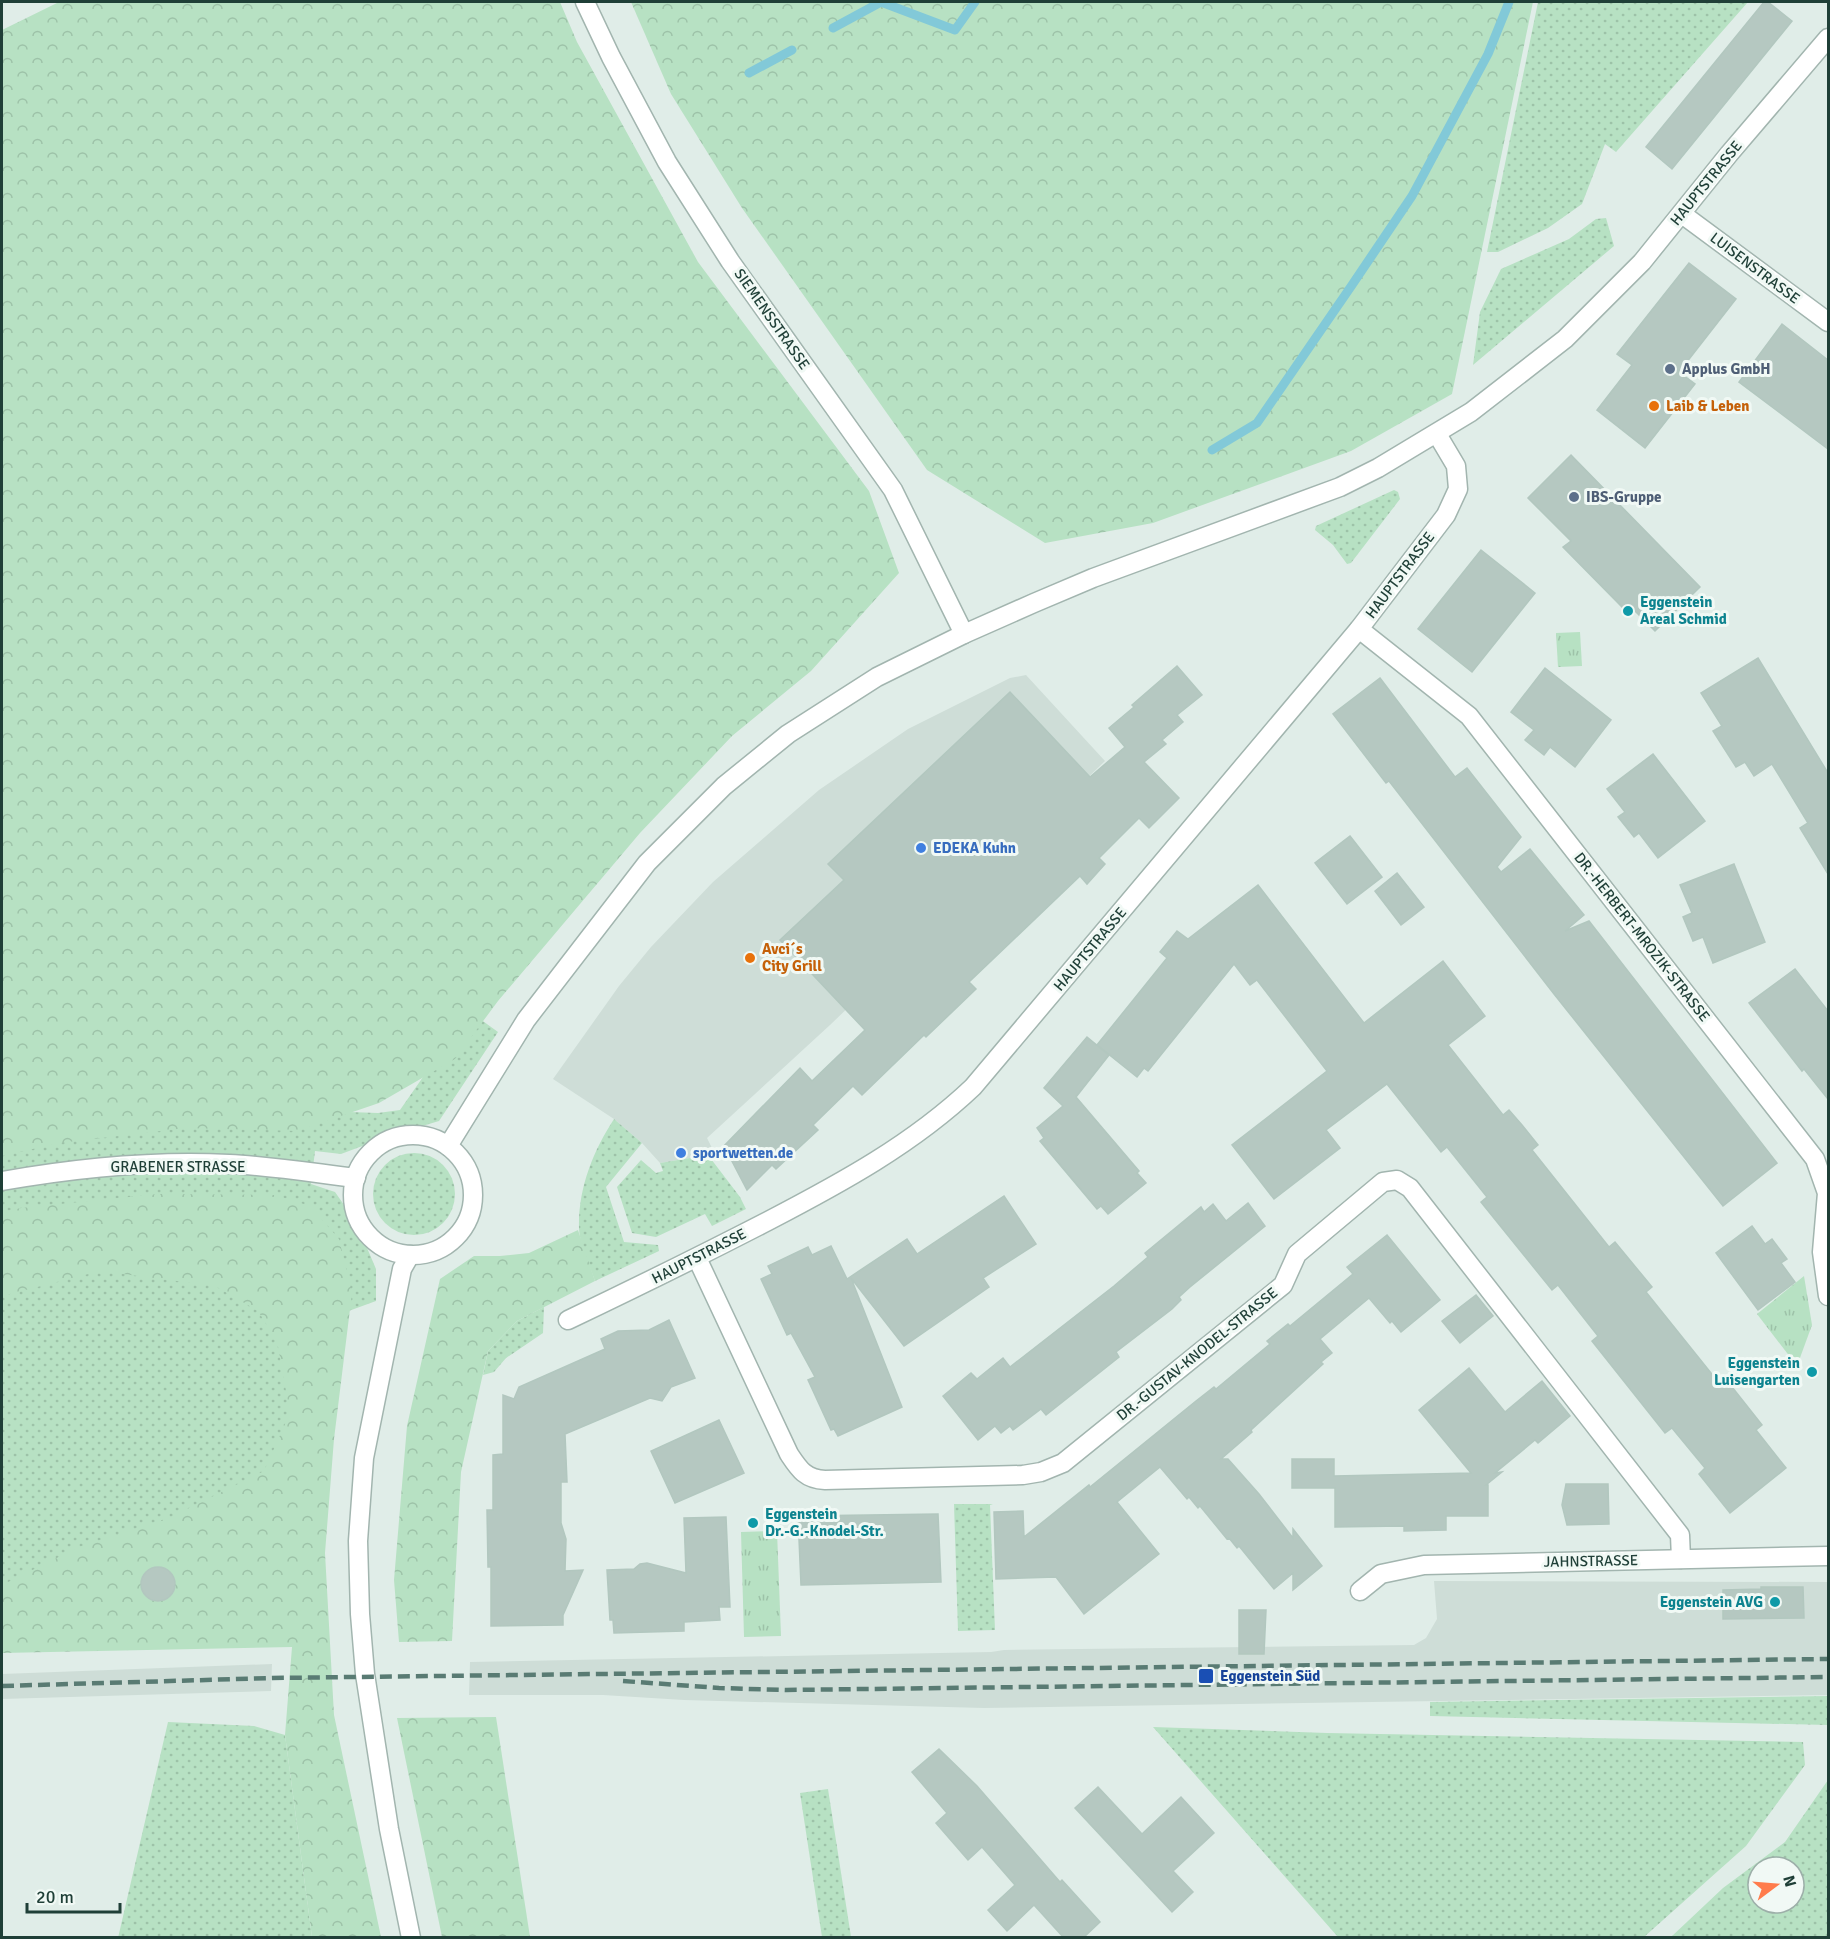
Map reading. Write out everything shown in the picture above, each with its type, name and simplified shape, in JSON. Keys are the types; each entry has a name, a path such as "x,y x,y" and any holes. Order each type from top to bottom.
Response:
{"street":[{"name":"SIEMENSSTRASSE","path":"585,2 611,57 667,162 730,261 893,490 964,634"},
{"name":"HAUPTSTRASSE","path":"448,1146 526,1020 647,863 724,786 788,734 877,677 964,634 1092,578 1340,487 1437,434 1471,412 1510,384 1565,339 1642,262 1729,154 1828,38"},
{"name":"LUISENSTRASSE","path":"1682,214 1828,322"},
{"name":"HAUPTSTRASSE","path":"568,1320 826,1192 873,1164 952,1107 973,1088 1359,629 1446,515 1458,489 1456,466 1437,434"},
{"name":"DR.-HERBERT-MROZIK-STRASSE","path":"1359,629 1469,716 1815,1159 1827,1193 1822,1252 1828,1296"},
{"path":"405,1135 428,1136 448,1146 462,1159 471,1176 473,1194 470,1213 462,1230 448,1244 430,1252 410,1255 389,1250 371,1238 359,1220 353,1199 356,1178 366,1157 383,1142 405,1135"},
{"name":"GRABENER STRASSE","path":"2,1181 43,1173 110,1166 178,1164 229,1164 356,1178"},
{"name":"DR.-GUSTAV-KNODEL-STRASSE","path":"697,1258 789,1454 806,1476 813,1480 825,1480 1023,1475 1041,1472 1063,1463 1283,1285 1297,1254 1383,1182 1397,1180 1410,1188 1680,1534 1681,1559"},
{"path":"410,1255 402,1269 364,1458 358,1541 360,1614 365,1674 389,1829 411,1938"},
{"name":"JAHNSTRASSE","path":"1360,1591 1381,1574 1424,1565 1828,1556"}],"shaded area":[{"path":"1026,675 1105,761 830,1025 707,1138 712,1148 708,1155 660,1163 642,1143 614,1119 553,1079 619,986 651,947 713,882 819,790 908,729 1010,678"},
{"path":"1434,1581 1828,1582 1828,1695 984,1708 684,1700 603,1695 469,1695 470,1662 1004,1650 1414,1645 1426,1638 1437,1619"},
{"path":"272,1664 271,1691 2,1699 2,1674"}],"green space":[{"path":"59,2 560,2 577,42 698,262 869,491 899,573 811,671 732,736 640,833 498,1001 455,1059 379,1103 297,1131 186,1128 59,1143 2,1156 2,30"},
{"path":"631,2 1533,2 1452,394 1351,451 1153,523 1045,543 927,470 742,208 671,94"},
{"path":"1538,2 1748,2 1616,152 1605,144 1582,204 1548,228 1498,252 1487,252"},
{"path":"1606,218 1614,246 1473,365 1480,312 1501,269 1569,239 1596,219"},
{"path":"1394,490 1398,492 1400,499 1351,563 1347,564 1333,545 1315,530 1316,526"},
{"path":"1580,632 1582,666 1558,667 1556,633"},
{"path":"469,1011 498,1032 439,1121 341,1154 315,1151 311,1184 335,1192 356,1222 376,1269 376,1301 324,1320 295,1482 2,1642 2,1131 320,1111 378,1113 400,1110"},
{"path":"614,1119 642,1143 606,1187 624,1242 658,1245 659,1251 595,1281 581,1240 579,1213 584,1185 593,1157"},
{"path":"414,1153 430,1157 443,1165 451,1178 455,1194 451,1210 443,1223 430,1231 414,1235 398,1231 385,1223 377,1210 373,1194 377,1178 385,1165 398,1157"},
{"path":"708,1155 740,1197 746,1209 712,1226 705,1214 656,1237 632,1233 617,1187 641,1160 656,1173 663,1171 660,1163"},
{"path":"158,1194 275,1195 310,1206 339,1239 352,1293 334,1439 325,1553 334,1715 381,1937 312,1937 285,1735 292,1647 2,1653 2,1585 79,1547 171,1517 264,1471 290,1413 277,1341 258,1311 215,1286 100,1271 2,1296 2,1212"},
{"path":"578,1230 595,1281 517,1321 488,1351 461,1472 452,1641 399,1642 394,1580 407,1426 440,1279 474,1256 529,1253"},
{"path":"1804,1276 1812,1325 1797,1366 1757,1314"},
{"path":"544,1307 543,1333 506,1358 494,1372 483,1375 488,1351 517,1321"},
{"path":"954,1504 993,1504 990,1505 995,1630 958,1631"},
{"path":"777,1531 781,1636 744,1637 741,1532"},
{"path":"1828,1696 1828,1725 1430,1716 1430,1702"},
{"path":"496,1717 530,1937 442,1937 397,1718"},
{"path":"168,1722 254,1726 285,1735 312,1937 118,1938"},
{"path":"1153,1727 1327,1733 1803,1742 1805,1765 1746,1846 1644,1937 1338,1937"},
{"path":"1828,1780 1828,1937 1671,1937 1723,1888 1746,1871 1746,1915 1806,1915 1806,1855 1767,1855 1785,1842"},
{"path":"828,1789 851,1937 822,1937 800,1793"}],"building":[{"path":"1764,2 1768,2 1792,21 1672,169 1646,147"},
{"path":"1689,263 1736,299 1679,372 1695,384 1645,448 1597,410 1632,365 1617,354"},
{"path":"1782,324 1828,360 1828,449 1739,382"},
{"path":"1571,455 1700,587 1655,631 1634,610 1630,615 1563,547 1571,541 1528,498"},
{"path":"1481,550 1535,593 1472,672 1418,629"},
{"path":"1758,658 1828,773 1828,874 1800,828 1808,823 1772,764 1754,776 1745,762 1736,767 1713,731 1722,726 1701,693"},
{"path":"1177,666 1202,695 1177,715 1183,722 1162,740 1166,744 1144,762 1179,798 1149,828 1139,818 1099,858 1105,864 1087,884 1080,876 969,982 976,989 926,1037 924,1035 862,1095 853,1086 813,1125 818,1130 776,1169 772,1165 747,1190 724,1146 800,1068 812,1081 865,1030 780,940 844,880 828,864 1010,692 1090,777 1125,747 1109,728"},
{"path":"1545,668 1611,720 1575,767 1550,747 1544,755 1525,740 1534,730 1511,712"},
{"path":"1380,678 1455,777 1467,768 1521,837 1497,867 1501,872 1530,849 1584,915 1565,931 1589,921 1777,1163 1723,1206 1554,994 1389,781 1386,783 1333,714"},
{"path":"1653,754 1705,821 1658,858 1639,833 1634,837 1618,817 1625,812 1607,789"},
{"path":"1350,836 1382,877 1347,904 1315,863"},
{"path":"1734,864 1765,942 1713,963 1703,937 1693,941 1683,917 1692,913 1680,885"},
{"path":"1397,873 1424,907 1401,925 1375,891"},
{"path":"1258,885 1364,1023 1443,961 1485,1016 1448,1045 1503,1115 1509,1110 1538,1145 1532,1150 1609,1247 1615,1242 1652,1287 1646,1292 1719,1383 1725,1378 1762,1425 1756,1430 1786,1468 1730,1513 1699,1474 1705,1468 1672,1428 1665,1433 1592,1341 1598,1336 1558,1285 1552,1290 1481,1202 1487,1197 1447,1147 1441,1152 1387,1084 1326,1130 1340,1148 1274,1199 1232,1145 1327,1071 1257,980 1250,985 1234,964 1148,1071 1144,1068 1137,1077 1097,1045 1167,958 1160,952 1177,931 1188,939"},
{"path":"1795,969 1828,1011 1828,1099 1804,1069 1802,1071 1749,1003"},
{"path":"1087,1037 1109,1055 1076,1097 1139,1171 1137,1173 1146,1183 1108,1214 1101,1206 1097,1209 1040,1141 1044,1138 1037,1128 1063,1106 1044,1088"},
{"path":"1004,1196 1036,1244 983,1278 989,1287 904,1346 851,1278 902,1407 838,1436 834,1429 831,1430 808,1380 815,1377 791,1333 787,1335 761,1279 772,1274 768,1266 808,1247 812,1255 831,1246 847,1279 907,1239 917,1254"},
{"path":"1248,1203 1265,1226 1190,1287 1179,1297 1181,1300 1172,1309 1116,1352 1119,1357 1046,1415 1041,1409 1013,1430 1010,1426 1001,1433 995,1426 978,1440 943,1396 971,1373 977,1379 1003,1358 1010,1367 1114,1286 1148,1257 1145,1253 1201,1207 1204,1212 1213,1204 1226,1221"},
{"path":"1752,1226 1765,1244 1772,1239 1787,1259 1781,1263 1795,1282 1758,1310 1716,1253"},
{"path":"1387,1235 1440,1300 1401,1332 1392,1321 1390,1323 1369,1298 1320,1339 1332,1353 1321,1362 1323,1364 1221,1459 1228,1459 1293,1538 1293,1529 1322,1566 1293,1590 1293,1573 1274,1589 1239,1546 1237,1548 1229,1538 1227,1539 1200,1506 1198,1508 1189,1497 1187,1499 1160,1467 1117,1502 1159,1554 1084,1614 1056,1577 996,1579 994,1512 1023,1511 1024,1537 1214,1387 1216,1389 1270,1344 1267,1341 1288,1324 1290,1326 1353,1274 1347,1267"},
{"path":"1476,1295 1493,1316 1460,1343 1442,1321"},
{"path":"669,1320 695,1378 671,1387 662,1401 650,1398 565,1434 567,1482 561,1482 561,1523 566,1539 565,1571 583,1570 563,1615 563,1625 491,1626 491,1567 488,1567 487,1510 493,1510 493,1455 503,1454 503,1395 514,1399 519,1387 605,1349 601,1339 618,1331 649,1330"},
{"path":"1469,1368 1505,1412 1542,1381 1570,1416 1538,1443 1535,1440 1495,1473 1502,1472 1486,1485 1488,1485 1488,1516 1446,1516 1446,1530 1404,1531 1404,1526 1335,1527 1335,1488 1292,1488 1292,1459 1334,1459 1334,1476 1471,1473 1419,1410"},
{"path":"719,1420 744,1473 675,1503 651,1451"},
{"path":"1566,1484 1608,1484 1609,1524 1567,1525 1562,1505"},
{"path":"938,1514 941,1582 801,1585 798,1516"},
{"path":"726,1517 730,1607 719,1607 720,1620 684,1622 684,1631 614,1633 613,1620 610,1620 607,1570 634,1569 640,1564 647,1563 686,1573 684,1518"},
{"path":"158,1567 170,1572 175,1584 170,1596 158,1601 146,1596 141,1584 146,1572"},
{"path":"1761,1587 1803,1587 1804,1618 1723,1619 1723,1590 1761,1589"},
{"path":"1239,1610 1266,1610 1264,1654 1239,1654"},
{"path":"939,1749 977,1786 1060,1882 1062,1880 1100,1922 1083,1938 1064,1938 1034,1905 1007,1931 988,1910 1015,1885 982,1847 968,1860 936,1823 947,1813 912,1772"},
{"path":"1098,1787 1142,1834 1181,1797 1214,1833 1173,1871 1193,1892 1172,1912 1075,1808"}],"waterway":[{"path":"833,28 881,2 955,30 975,2"},
{"path":"1212,450 1257,423 1412,196 1488,54 1509,2"},
{"path":"749,73 792,50"}],"railway":[{"path":"2,1686 272,1678 1828,1659"},
{"path":"623,1681 786,1690 1828,1677"}],"place":[{"name":"Applus GmbH","path":"1670,369"},
{"name":"Laib & Leben","path":"1654,406"},
{"name":"IBS-Gruppe","path":"1574,497"},
{"name":"Eggenstein Areal Schmid","path":"1628,611"},
{"name":"EDEKA Kuhn","path":"921,848"},
{"name":"Avci´s City Grill","path":"750,958"},
{"name":"sportwetten.de","path":"681,1153"},
{"name":"Eggenstein Luisengarten","path":"1812,1372"},
{"name":"Eggenstein Dr.-G.-Knodel-Str.","path":"753,1523"},
{"name":"Eggenstein AVG","path":"1775,1602"},
{"name":"Eggenstein Süd","path":"1206,1676"}]}
